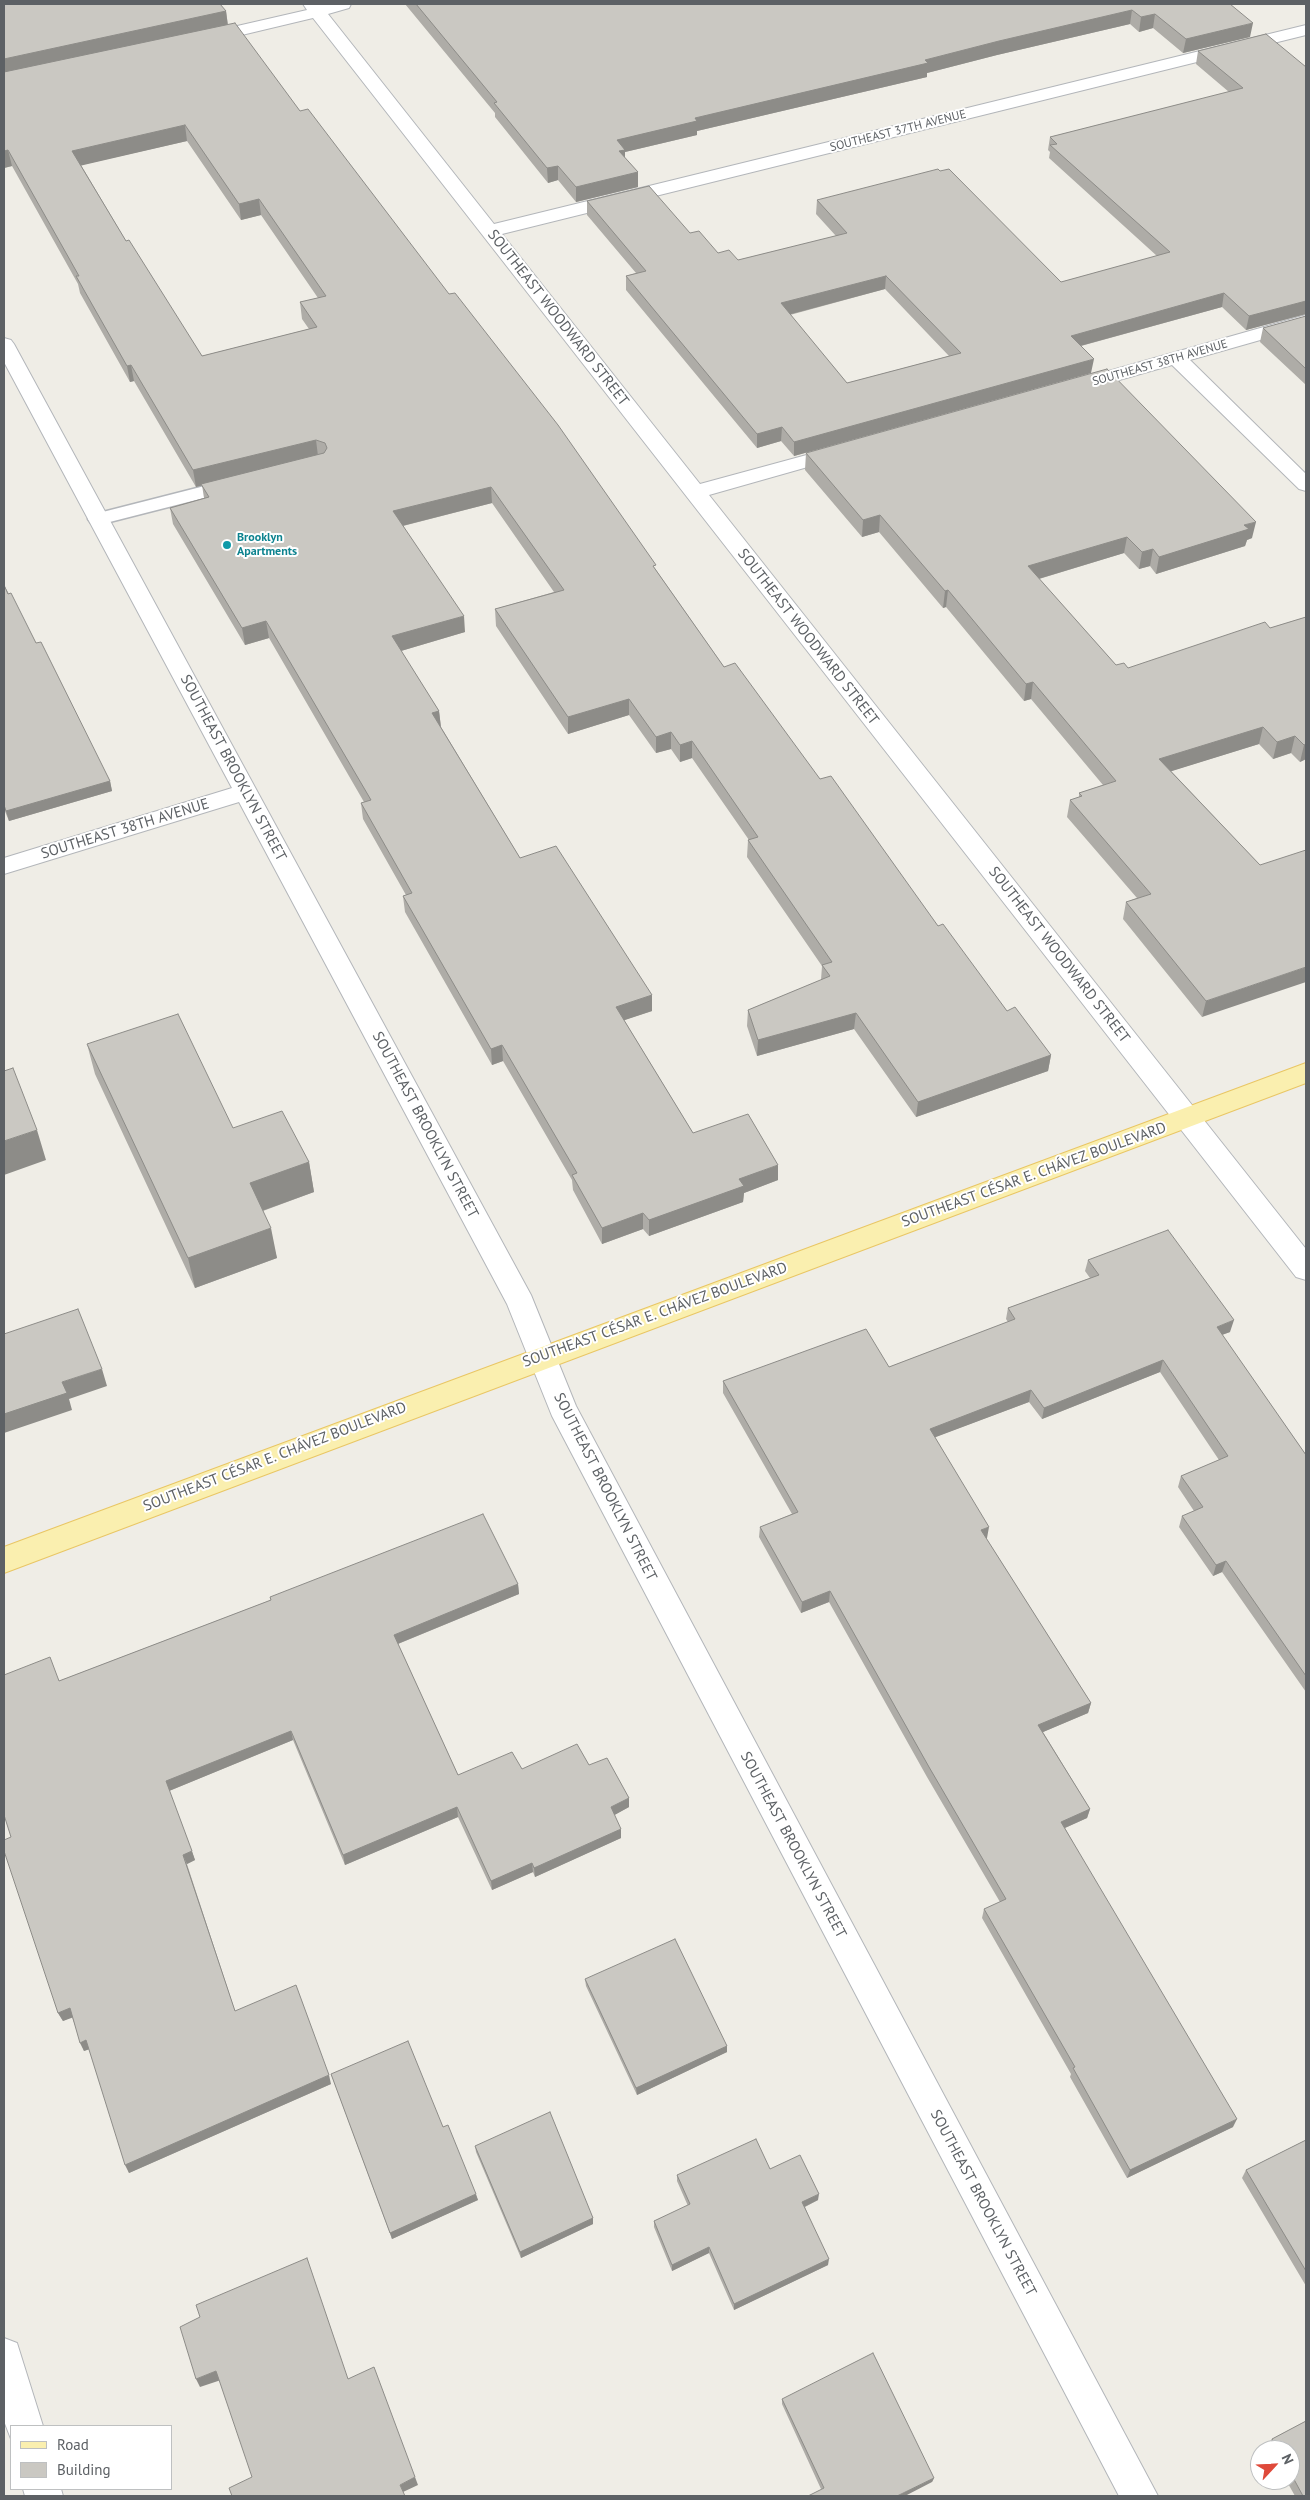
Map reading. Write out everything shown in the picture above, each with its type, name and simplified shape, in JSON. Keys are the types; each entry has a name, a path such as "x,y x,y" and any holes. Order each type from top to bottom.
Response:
{"main road":[{"name":"SOUTHEAST CÉSAR E. CHÁVEZ BOULEVARD","path":"4,1560 542,1357 1306,1073"}],"street":[{"path":"189,42 287,21 314,8 343,4"},
{"name":"SOUTHEAST WOODWARD STREET","path":"314,8 1306,1269"},
{"name":"SOUTHEAST 37TH AVENUE","path":"489,232 1306,30"},
{"name":"SOUTHEAST 38TH AVENUE","path":"1060,391 1306,321"},
{"name":"SOUTHEAST BROOKLYN STREET","path":"4,344 521,1303 562,1408 1139,2496"},
{"path":"1176,358 1306,485"},
{"path":"695,492 858,447"},
{"name":"SOUTHEAST 38TH AVENUE","path":"4,866 246,792"},
{"path":"4,2356 24,2425"}],"lane":[{"path":"98,519 251,480"}],"building":[{"path":"4,4 220,4 226,11 4,59"},
{"path":"416,4 1230,4 1253,23 1186,39 1155,14 1141,17 1132,10 999,41 925,60 928,63 695,118 697,121 617,140 625,150 619,151 638,172 576,187 558,166 547,168 494,103 497,102"},
{"path":"235,23 300,111 308,109 449,294 455,293 558,425 656,565 653,566 724,667 735,663 820,779 831,776 938,926 943,924 1007,1011 1015,1007 1051,1055 918,1102 856,1013 758,1040 748,1010 830,976 822,965 832,962 748,840 758,837 692,741 680,745 671,732 656,737 629,699 568,717 495,609 564,590 491,487 393,511 464,616 392,636 439,711 432,713 520,858 556,846 652,995 616,1007 693,1133 748,1114 778,1165 739,1179 744,1186 649,1220 643,1213 602,1228 572,1175 577,1173 502,1045 491,1049 403,896 412,893 361,803 371,800 266,621 242,628 170,508 209,497 201,484 324,453 327,448 325,443 316,440 193,470 131,365 127,366 8,150 4,151 4,72","holes":["185,125 239,204 259,199 326,296 300,302 317,327 202,356 129,240 126,241 72,151"]},
{"path":"1266,34 1306,67 1306,301 1249,316 1224,293 1071,336 1094,359 794,442 782,427 757,434 626,276 646,271 587,201 649,186 690,233 699,231 718,253 729,250 738,260 847,233 817,200 938,169 940,171 949,169 1061,282 1170,252 1050,145 1057,144 1050,137 1243,88 1198,51","holes":["886,276 961,353 847,383 781,303"]},
{"path":"1306,316 1306,369 1263,328"},
{"path":"1107,369 1256,522 1244,525 1249,529 1159,557 1153,549 1142,552 1127,537 1028,566 1116,665 1124,663 1128,668 1265,622 1270,628 1306,617 1306,744 1304,745 1295,736 1277,742 1263,727 1159,759 1260,865 1306,850 1306,967 1206,1001 1126,902 1151,894 1070,800 1082,796 1079,793 1116,781 1033,682 1026,684 948,590 945,591 880,515 863,520 806,453"},
{"path":"4,585 8,594 11,593 36,643 41,642 110,781 6,811 4,805"},
{"path":"178,1014 233,1128 282,1111 309,1162 250,1183 271,1228 188,1258 87,1044"},
{"path":"13,1068 37,1130 4,1141 4,1071"},
{"path":"1168,1230 1234,1320 1217,1327 1306,1455 1306,1676 1226,1561 1216,1565 1182,1516 1203,1507 1181,1476 1228,1456 1163,1360 1044,1408 1031,1390 930,1429 989,1527 981,1530 1091,1703 1038,1725 1090,1809 1061,1822 1237,2119 1130,2170 1073,2068 1075,2067 984,1909 1006,1899 830,1591 802,1602 760,1527 798,1512 723,1381 866,1329 889,1367 1015,1319 1008,1308 1099,1275 1088,1260"},
{"path":"78,1309 102,1369 62,1382 67,1393 4,1414 4,1334"},
{"path":"483,1514 518,1584 394,1635 458,1775 512,1752 522,1769 577,1744 589,1765 607,1758 629,1798 611,1807 621,1829 534,1868 532,1863 491,1881 457,1807 343,1855 291,1731 166,1781 192,1851 183,1855 235,2011 296,1985 329,2075 125,2165 86,2040 80,2043 70,2008 58,2013 4,1851 4,1840 11,1837 4,1815 4,1675 50,1657 59,1681 271,1600 270,1597"},
{"path":"675,1939 727,2046 636,2088 585,1979"},
{"path":"408,2041 443,2127 448,2125 476,2194 390,2233 331,2074"},
{"path":"550,2112 593,2218 520,2252 475,2146"},
{"path":"756,2139 770,2169 800,2155 819,2194 802,2202 829,2259 734,2304 709,2247 672,2265 654,2221 690,2204 677,2175"},
{"path":"1306,2140 1306,2271 1246,2170"},
{"path":"307,2258 348,2379 374,2367 415,2477 400,2485 405,2496 232,2496 229,2488 252,2477 216,2371 196,2379 180,2327 200,2317 196,2305"},
{"path":"873,2353 934,2478 897,2496 808,2496 824,2488 782,2399"},
{"path":"1306,2421 1306,2496 1303,2496 1300,2490 1300,2440 1272,2439"}],"place":[{"name":"Brooklyn Apartments","path":"227,545"}]}
